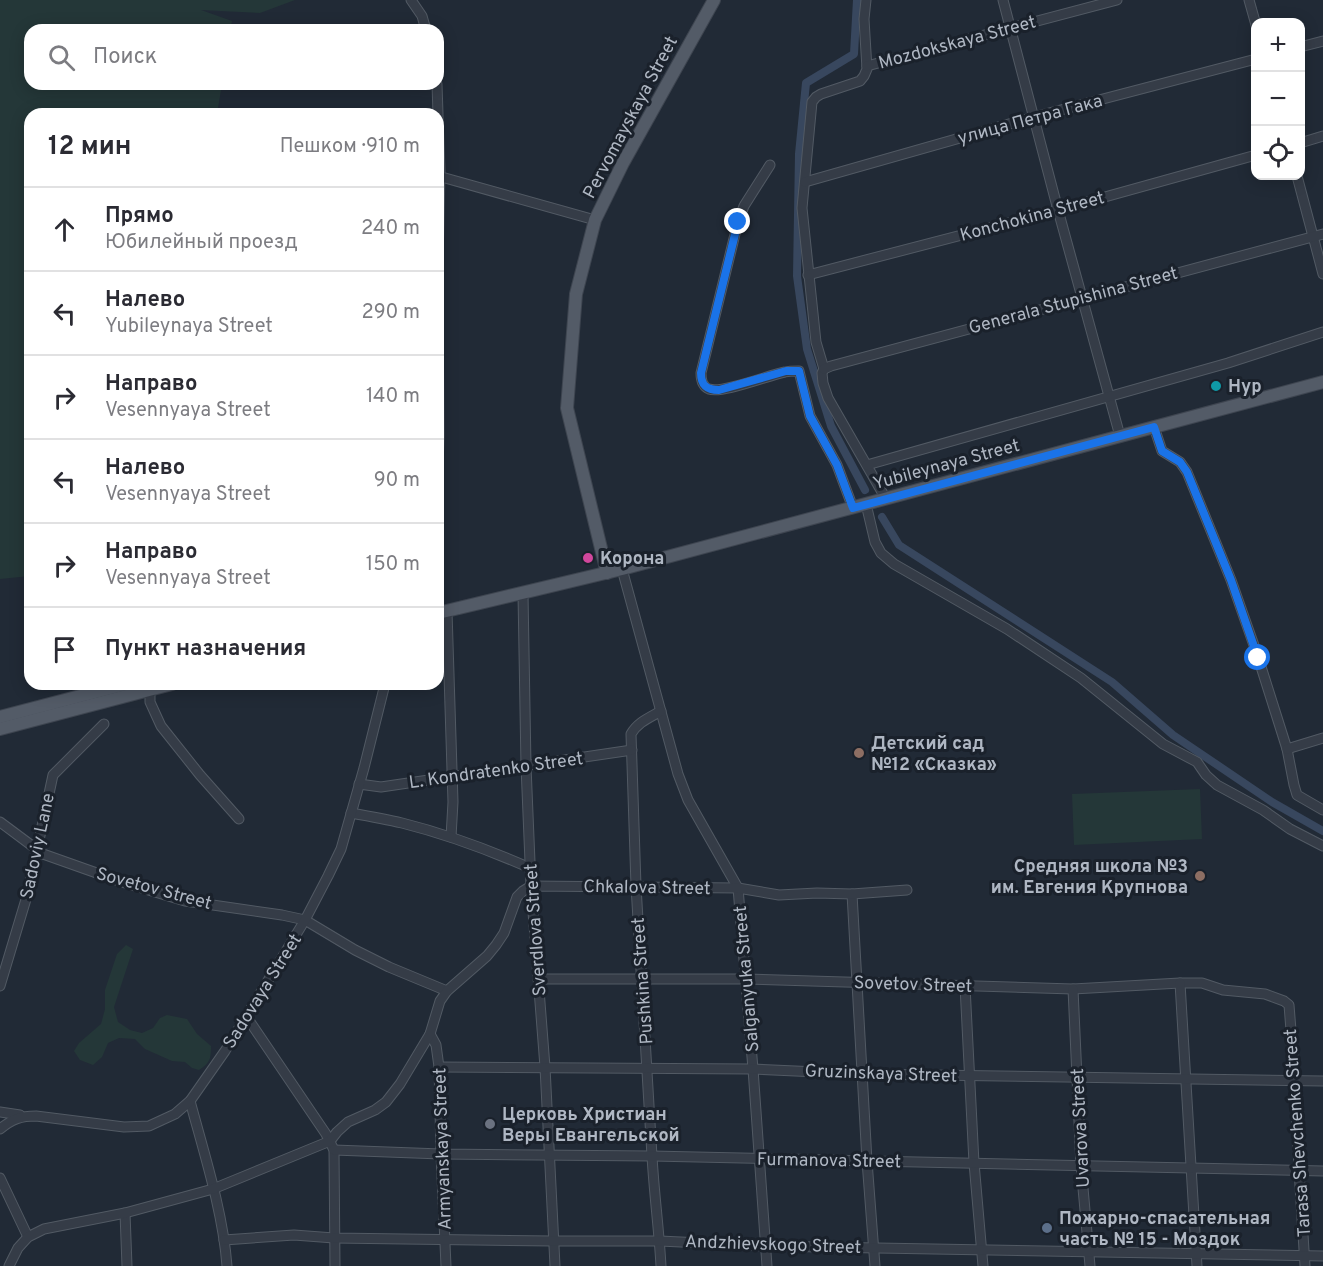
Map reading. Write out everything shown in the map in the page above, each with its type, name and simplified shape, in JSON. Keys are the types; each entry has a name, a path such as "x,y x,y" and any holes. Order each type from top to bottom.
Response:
{"main road":[{"name":"Pervomayskaya Street","path":"607,573 567,408 576,294 595,220 623,163 714,0"},
{"name":"Yubileynaya Street","path":"444,612 607,573 1323,382"},
{"path":"0,729 109,690"},
{"path":"0,717 150,690"}],"street":[{"path":"411,0 422,16 424,24"},
{"path":"866,0 864,19 867,66 864,75 860,81 821,94 812,102 802,208 816,342 824,369 823,383 828,398 886,499"},
{"path":"1003,0 1120,436"},
{"name":"Mozdokskaya Street","path":"867,66 1117,0"},
{"path":"1249,0 1254,18"},
{"path":"1305,46 1323,41"},
{"name":"улица Петра Гака","path":"805,182 1034,117 1251,60"},
{"path":"437,90 438,108"},
{"path":"1305,141 1323,136"},
{"name":"Konchokina Street","path":"808,275 1058,210 1251,156"},
{"path":"770,165 744,206 738,222 701,380 703,386 719,390 786,371 799,371 810,416 837,465 853,508"},
{"path":"444,178 595,220"},
{"path":"1298,180 1323,274"},
{"name":"Generala Stupishina Street","path":"824,369 1323,234"},
{"path":"867,465 1228,363 1323,332"},
{"path":"1154,427 1162,451 1180,462 1187,472 1231,580 1287,748 1297,795 1323,810"},
{"path":"866,504 875,542 881,553 894,564 1007,630 1081,678 1163,744 1197,762 1217,785 1323,846"},
{"name":"Salganyuka Street","path":"622,569 678,774 688,800 738,888 767,1266"},
{"name":"Sverdlova Street","path":"523,594 530,868 545,1067 555,1266"},
{"path":"444,645 452,777 451,837"},
{"path":"150,690 150,702 161,726 200,776 239,819"},
{"name":"Sadovaya Street","path":"0,1112 124,1127 149,1126 175,1114 190,1101 225,1051 318,896 340,849 384,690"},
{"name":"Pushkina Street","path":"661,711 642,721 631,734 636,886 654,1197 661,1266"},
{"name":"Sadoviy Lane","path":"0,986 27,896 53,775 104,724"},
{"path":"1287,748 1323,738"},
{"name":"L. Kondratenko Street","path":"359,784 381,787 632,750"},
{"path":"351,813 399,822 451,837 530,868"},
{"name":"Sovetov Street","path":"0,822 43,854 122,882 185,901 305,920 355,950 447,991"},
{"path":"9,1266 18,1248 28,1237 44,1229 125,1213 213,1190 330,1141 348,1122 387,1102 430,1034 440,1001 447,991 496,945 504,933 517,897 531,886"},
{"name":"Chkalova Street","path":"531,886 738,888 779,895 817,892 852,894 907,890"},
{"path":"852,894 875,1266"},
{"name":"Sovetov Street","path":"538,980 746,979 1073,989 1203,983 1223,990 1264,994 1284,1001"},
{"path":"1180,983 1197,1266"},
{"path":"964,986 974,1163 983,1266"},
{"name":"Uvarova Street","path":"1073,989 1081,1166 1090,1266"},
{"name":"Tarasa Shevchenko Street","path":"1284,1001 1289,1005 1305,1266"},
{"path":"246,1016 334,1150 335,1266"},
{"name":"Armyanskaya Street","path":"430,1034 436,1045 439,1067 447,1266"},
{"name":"Gruzinskaya Street","path":"439,1067 753,1069 862,1074 1323,1081"},
{"path":"190,1101 224,1240 226,1266"},
{"path":"0,1129 10,1121 23,1116"},
{"name":"Furmanova Street","path":"334,1150 441,1155 652,1156 1323,1171"},
{"path":"0,1178 28,1237"},
{"path":"125,1213 127,1266"},
{"name":"Andzhievskogo Street","path":"224,1240 294,1235 334,1238 553,1241 660,1240 765,1246 1323,1256"}],"shaded area":[{"path":"0,0 295,0 260,13 201,10 232,21 231,24 24,24 24,90 221,90 218,108 24,108 24,577 0,579"},
{"path":"1200,789 1202,839 1074,845 1072,794"},
{"path":"126,945 133,949 114,1007 118,1022 130,1030 142,1033 153,1028 160,1018 167,1015 187,1019 197,1034 211,1046 209,1060 199,1070 185,1062 172,1061 145,1049 135,1039 119,1038 108,1043 102,1057 93,1065 80,1060 74,1051 79,1043 101,1024 105,1009 105,990 117,954"}],"waterway":[{"path":"857,0 854,54 806,83 799,154 797,276 807,349 831,426 865,490"},
{"path":"882,517 899,545 1112,682 1173,735 1272,802 1323,831"}],"place":[{"name":"Нур","path":"1216,386"},
{"name":"Корона","path":"588,558"},
{"name":"Детский сад №12 «Сказка»","path":"859,753"},
{"name":"Средняя школа №3 им. Евгения Крупнова","path":"1200,876"},
{"name":"Церковь Христиан Веры Евангельской","path":"490,1124"},
{"name":"Пожарно-спасательная часть № 15 - Моздок","path":"1047,1228"}],"route":[{"path":"738,222 701,373 703,386 719,390 786,371 799,371 810,416 837,465 853,508 1154,427 1162,451 1180,462 1187,472 1231,580 1258,658"}]}
